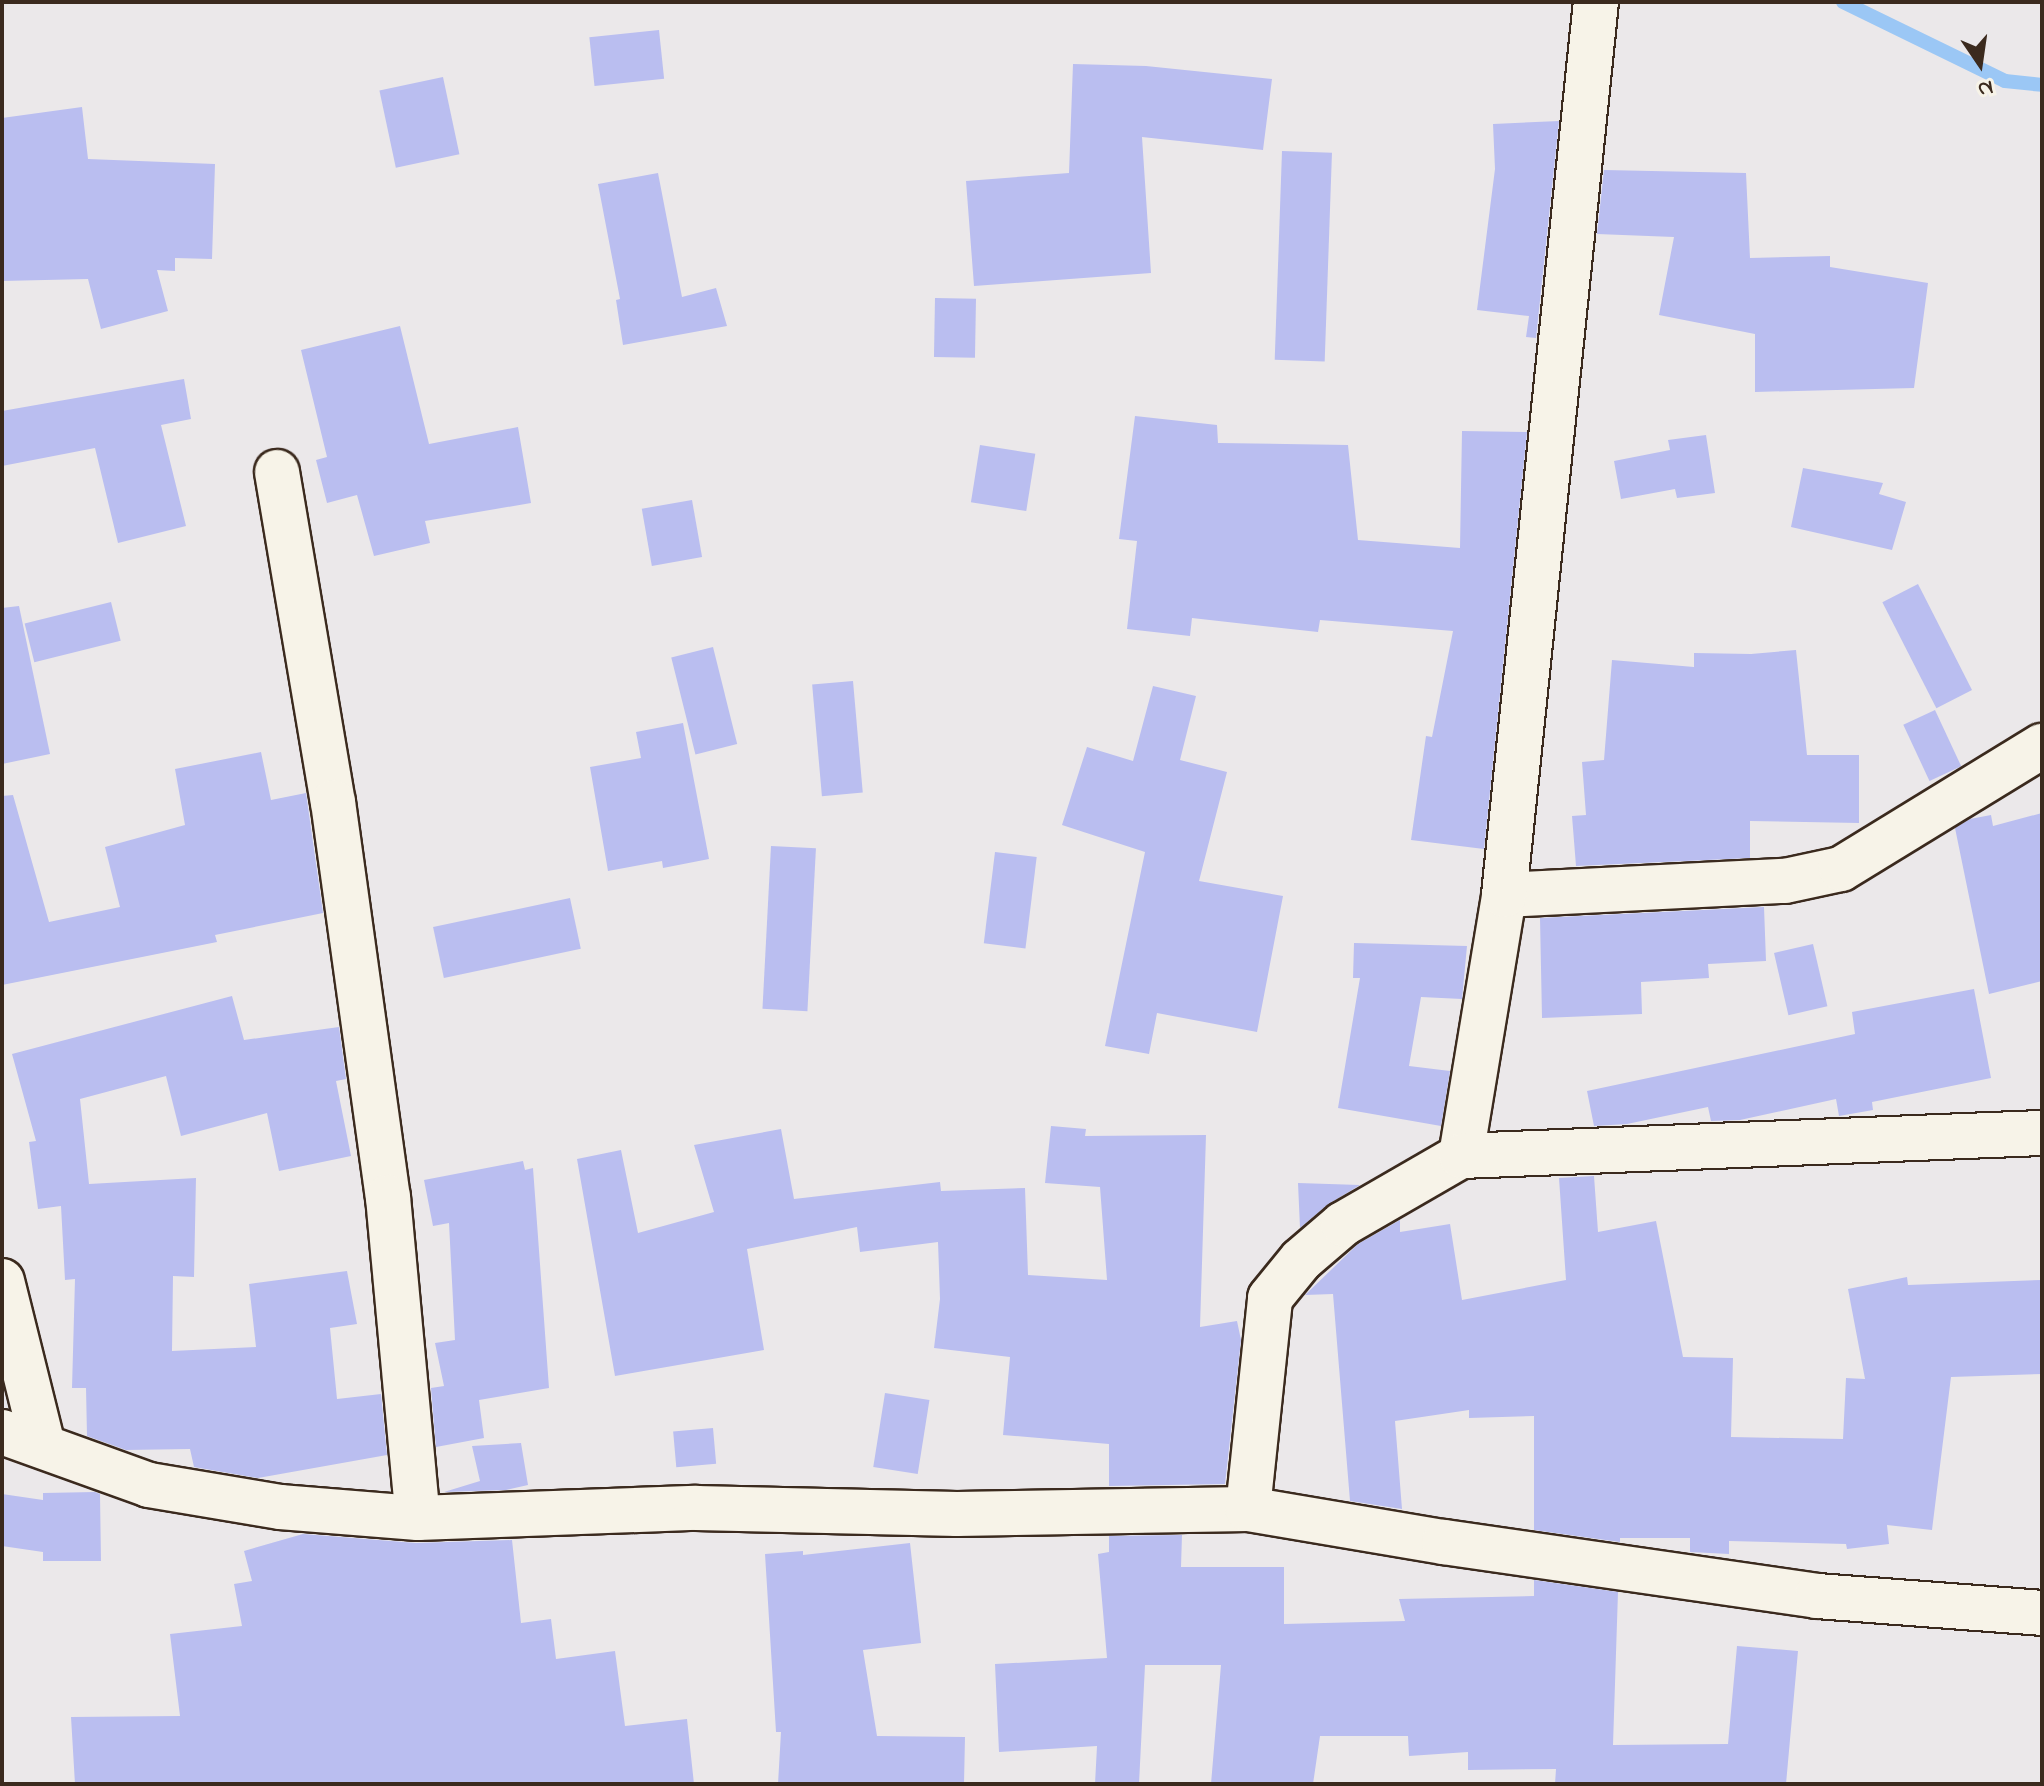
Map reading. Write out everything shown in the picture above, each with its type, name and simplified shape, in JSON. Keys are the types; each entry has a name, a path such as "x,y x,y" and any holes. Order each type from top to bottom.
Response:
{"street":[{"path":"1461,1156 1504,895 1596,2"},
{"path":"277,472 333,802 388,1197 418,1518"},
{"path":"1504,895 1785,881 1841,869 2042,746"},
{"path":"1248,1509 1270,1298 1301,1260 1343,1224 1461,1156 2042,1133"},
{"path":"2,1281 43,1445"},
{"path":"2,1432 149,1485 280,1507 418,1518 696,1508 957,1514 1248,1509 1444,1542 1817,1596 2042,1613"}],"building":[{"path":"659,30 664,79 595,86 589,37"},
{"path":"1073,64 1146,66 1272,79 1263,150 1142,137 1151,273 974,286 966,181 1069,173"},
{"path":"443,77 459,154 396,168 379,91"},
{"path":"82,107 88,159 215,164 212,259 175,258 175,271 157,270 168,311 101,329 88,279 2,281 2,118"},
{"path":"1559,121 1536,338 1526,337 1529,316 1477,310 1495,169 1493,124"},
{"path":"1282,151 1332,153 1325,362 1275,360"},
{"path":"1604,170 1746,173 1750,258 1830,256 1830,267 1928,283 1914,388 1755,392 1755,334 1659,315 1674,237 1597,234"},
{"path":"658,173 682,297 716,288 727,326 623,345 616,300 620,299 598,184"},
{"path":"935,298 976,299 975,358 934,357"},
{"path":"400,326 429,444 518,427 531,503 425,521 430,543 374,556 357,495 327,503 316,460 327,457 301,350"},
{"path":"184,379 191,419 161,425 186,526 118,543 95,448 2,466 2,411"},
{"path":"1135,416 1217,425 1218,443 1348,445 1358,540 1460,548 1462,431 1527,432 1484,849 1411,840 1426,736 1432,737 1453,631 1320,620 1318,632 1192,618 1190,636 1127,629 1137,541 1119,539"},
{"path":"1706,435 1715,493 1677,498 1675,489 1621,499 1614,461 1670,450 1668,440"},
{"path":"980,445 1035,454 1026,511 971,502"},
{"path":"1803,468 1883,483 1879,494 1906,502 1892,550 1791,527"},
{"path":"692,500 702,557 652,566 642,509"},
{"path":"1918,584 1972,690 1936,708 1882,602"},
{"path":"111,602 121,641 34,662 25,624"},
{"path":"19,606 50,754 2,764 2,608"},
{"path":"713,647 737,744 695,754 671,657"},
{"path":"1796,650 1807,755 1859,755 1859,823 1750,821 1750,858 1576,866 1572,816 1586,815 1582,762 1604,760 1612,660 1694,667 1694,653 1751,654"},
{"path":"853,681 863,793 822,796 812,685"},
{"path":"1153,686 1196,696 1180,760 1227,772 1199,881 1283,896 1257,1032 1157,1013 1149,1054 1105,1046 1145,852 1062,825 1087,747 1133,761"},
{"path":"1935,710 1961,766 1929,781 1903,725"},
{"path":"683,723 709,859 663,868 662,861 608,871 590,767 641,758 636,732"},
{"path":"261,752 271,800 306,793 323,913 215,935 217,942 2,985 2,796 13,795 49,922 120,907 105,847 185,825 175,769"},
{"path":"2042,813 2042,981 1989,994 1955,828 1970,819 1991,815 1993,826"},
{"path":"771,846 816,848 807,1011 762,1009"},
{"path":"995,852 1037,857 1025,948 984,943"},
{"path":"570,898 581,949 444,978 433,927"},
{"path":"1764,907 1766,961 1708,964 1709,978 1641,982 1642,1014 1542,1018 1540,918"},
{"path":"1354,943 1467,946 1462,999 1421,997 1409,1066 1450,1071 1441,1126 1338,1108 1360,978 1353,978"},
{"path":"1813,944 1827,1006 1788,1015 1774,953"},
{"path":"1974,989 1991,1078 1872,1102 1873,1110 1839,1116 1836,1099 1740,1120 1711,1121 1708,1107 1627,1124 1594,1126 1587,1091 1855,1034 1852,1012"},
{"path":"232,996 244,1040 339,1027 346,1079 336,1081 351,1156 279,1171 267,1113 181,1136 166,1076 80,1099 89,1184 196,1178 194,1277 173,1276 172,1351 256,1347 249,1284 347,1271 357,1324 330,1328 337,1399 381,1394 387,1455 258,1478 194,1467 190,1449 126,1450 87,1436 86,1388 72,1388 75,1279 65,1280 61,1206 38,1209 29,1142 36,1141 12,1054"},
{"path":"1051,1126 1086,1129 1085,1136 1206,1135 1200,1327 1237,1321 1241,1340 1225,1484 1109,1486 1109,1444 1003,1435 1010,1357 934,1348 940,1299 938,1242 860,1252 857,1227 747,1249 764,1350 615,1376 577,1159 621,1150 638,1233 714,1212 694,1145 781,1129 794,1199 940,1182 941,1191 1025,1188 1028,1275 1107,1280 1100,1187 1045,1183"},
{"path":"523,1161 525,1170 533,1168 549,1388 479,1400 484,1438 436,1447 431,1388 444,1386 435,1343 455,1340 449,1223 433,1226 424,1180"},
{"path":"1594,1176 1598,1232 1656,1221 1683,1357 1733,1358 1731,1437 1843,1439 1846,1378 1865,1379 1848,1289 1907,1277 1908,1285 2041,1280 2042,1374 1951,1377 1932,1530 1887,1525 1889,1544 1847,1549 1846,1544 1729,1541 1729,1554 1690,1552 1690,1538 1620,1538 1620,1542 1534,1530 1534,1416 1469,1418 1469,1410 1395,1421 1402,1509 1350,1501 1333,1294 1305,1295 1358,1244 1400,1220 1400,1232 1450,1224 1462,1300 1566,1280 1559,1178"},
{"path":"1298,1183 1360,1185 1327,1205 1300,1228"},
{"path":"885,1393 929,1400 918,1474 873,1467"},
{"path":"713,1428 716,1464 676,1467 673,1431"},
{"path":"521,1443 528,1485 506,1490 444,1492 480,1481 472,1446"},
{"path":"43,1493 100,1494 101,1561 43,1561 43,1552 2,1546 2,1494 43,1500"},
{"path":"303,1534 416,1543 512,1540 521,1623 551,1619 556,1659 615,1651 625,1726 687,1719 694,1784 75,1784 71,1717 180,1716 170,1634 242,1626 234,1584 252,1581 244,1551"},
{"path":"1182,1535 1181,1567 1284,1567 1284,1624 1405,1621 1399,1599 1534,1596 1534,1580 1618,1592 1613,1745 1728,1744 1737,1646 1798,1651 1786,1784 1555,1784 1556,1769 1468,1770 1468,1752 1409,1756 1408,1736 1320,1736 1313,1784 1211,1784 1221,1665 1145,1665 1139,1784 1095,1784 1097,1746 999,1752 995,1664 1107,1658 1098,1554 1109,1552 1109,1536"},
{"path":"910,1543 921,1643 863,1650 877,1736 965,1737 964,1784 778,1784 781,1732 776,1732 765,1554 803,1551 803,1555"}],"waterway":[{"path":"1843,2 2005,81 2042,85"}]}
